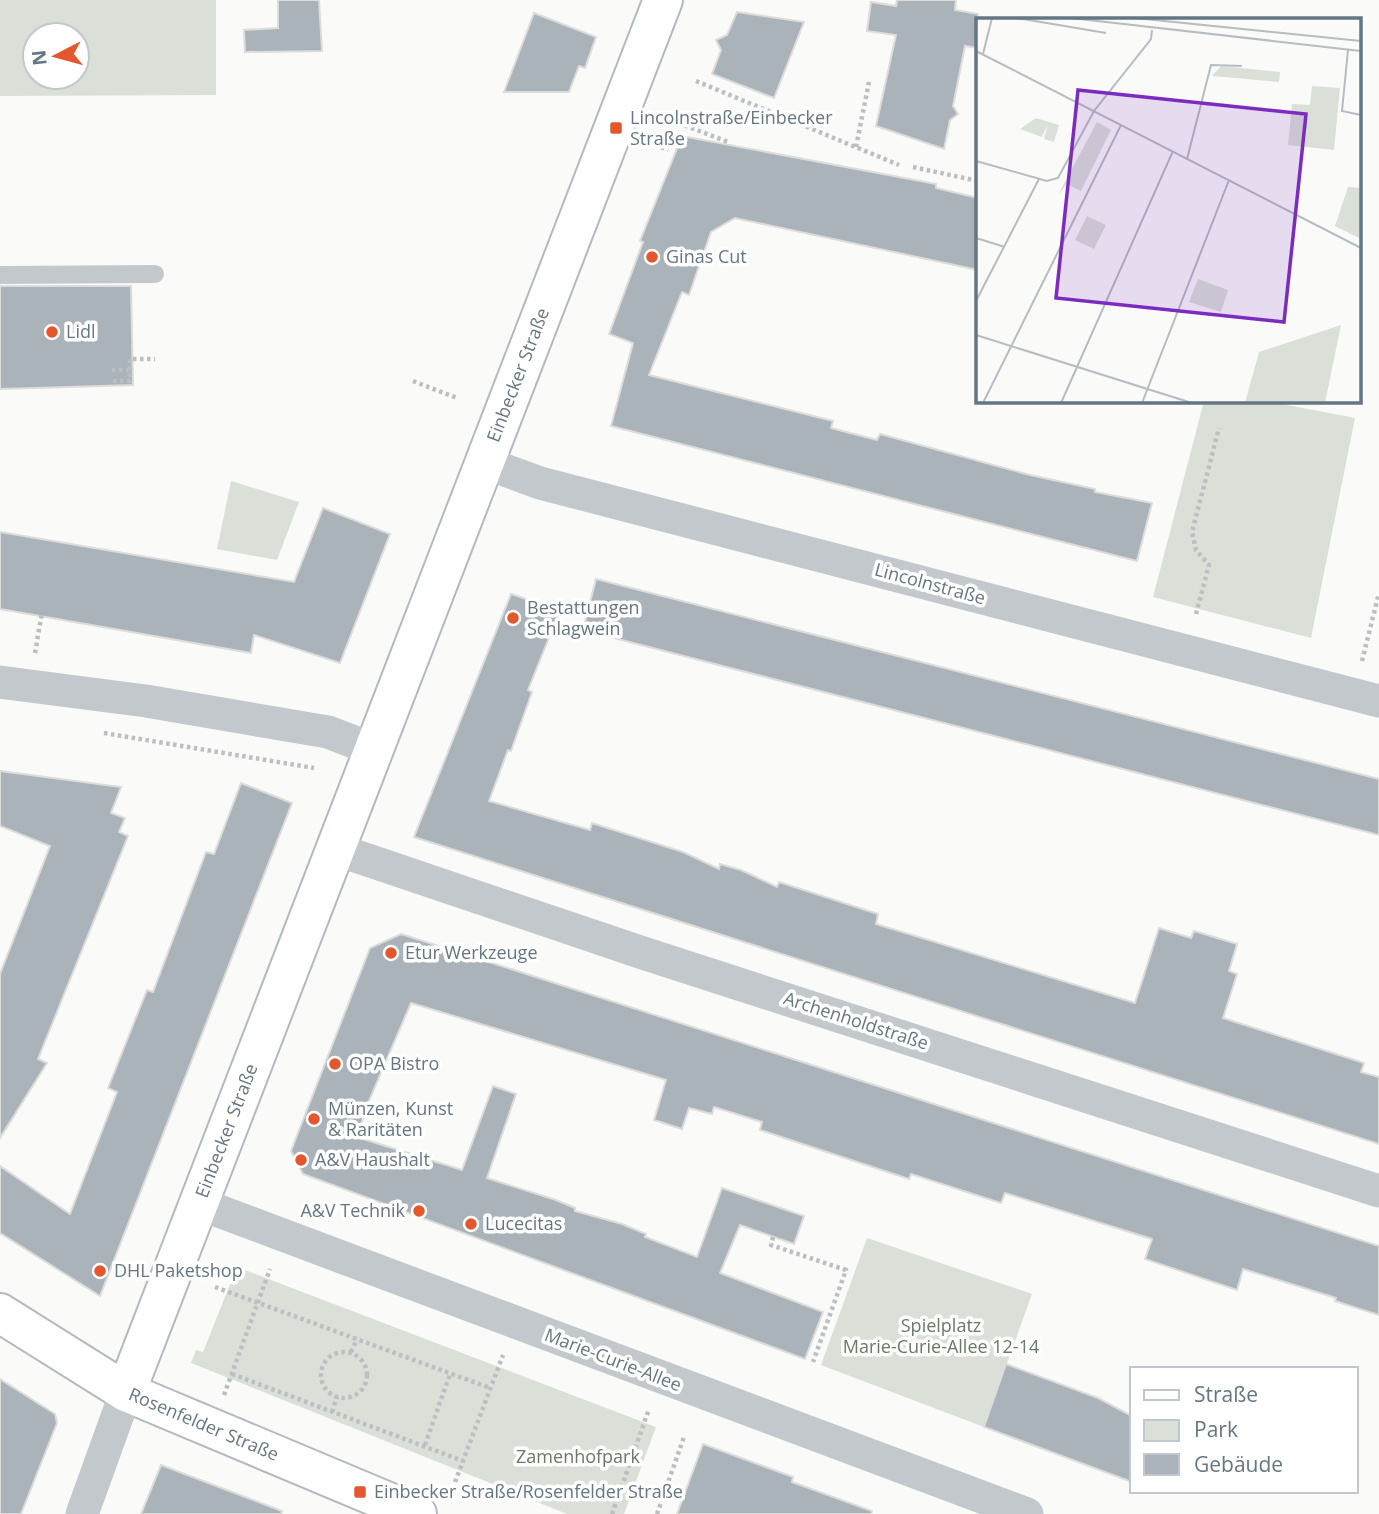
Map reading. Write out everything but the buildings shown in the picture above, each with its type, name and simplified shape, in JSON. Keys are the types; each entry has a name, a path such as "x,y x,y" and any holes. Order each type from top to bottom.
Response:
{"street":[{"name":"Einbecker Straße","path":"82,1514 126,1392 372,749 663,0"},
{"name":"Lincolnstraße","path":"483,462 540,484 1379,701"},
{"path":"0,682 146,701 328,732 372,749"},
{"name":"Archenholdstraße","path":"335,849 643,953 1379,1191"},
{"name":"Marie-Curie-Allee","path":"200,1204 1027,1514"},
{"name":"Rosenfelder Straße","path":"0,1313 126,1392 417,1514"}],"lane":[{"path":"0,275 155,274"}],"path":[{"path":"696,81 899,165"},
{"path":"856,147 869,82"},
{"path":"678,123 728,142"},
{"path":"645,141 668,150"},
{"path":"913,167 976,181"},
{"path":"113,381 130,381 130,359 155,359"},
{"path":"112,370 130,370"},
{"path":"413,381 457,398"},
{"path":"1196,614 1209,565 1196,550 1192,532 1219,428"},
{"path":"1362,661 1379,593"},
{"path":"93,731 314,768"},
{"path":"773,1237 771,1245 846,1270 813,1362"},
{"path":"224,1395 270,1269"},
{"path":"215,1287 490,1388"},
{"path":"351,1352 357,1339"},
{"path":"351,1352 364,1364 366,1382 355,1395 337,1396 323,1385 322,1368 333,1354 351,1352"},
{"path":"455,1482 503,1355"},
{"path":"232,1374 463,1461"},
{"path":"425,1445 450,1374"},
{"path":"332,1412 337,1396"},
{"path":"612,1514 649,1409"},
{"path":"657,1514 684,1437"}],"green space":[{"path":"0,0 216,0 216,95 0,96"},
{"path":"1204,402 1271,402 1355,418 1311,638 1153,597"},
{"path":"231,481 299,502 277,560 217,549"},
{"name":"Spielplatz Marie-Curie-Allee 12-14","path":"867,1238 1032,1294 984,1427 821,1365"},
{"name":"Zamenhofpark","path":"237,1267 656,1427 624,1514 567,1514 191,1363 196,1350 203,1352"}],"place":[{"name":"Lincolnstraße/Einbecker Straße","path":"616,128"},
{"name":"Ginas Cut","path":"652,257"},
{"name":"Lidl","path":"52,332"},
{"name":"Bestattungen Schlagwein","path":"513,618"},
{"name":"Etur Werkzeuge","path":"391,953"},
{"name":"OPA Bistro","path":"335,1064"},
{"name":"Münzen, Kunst & Raritäten","path":"314,1119"},
{"name":"A&V Haushalt","path":"301,1160"},
{"name":"A&V Technik","path":"419,1211"},
{"name":"Lucecitas","path":"471,1224"},
{"name":"DHL Paketshop","path":"100,1271"},
{"name":"Einbecker Straße/Rosenfelder Straße","path":"360,1492"}]}
